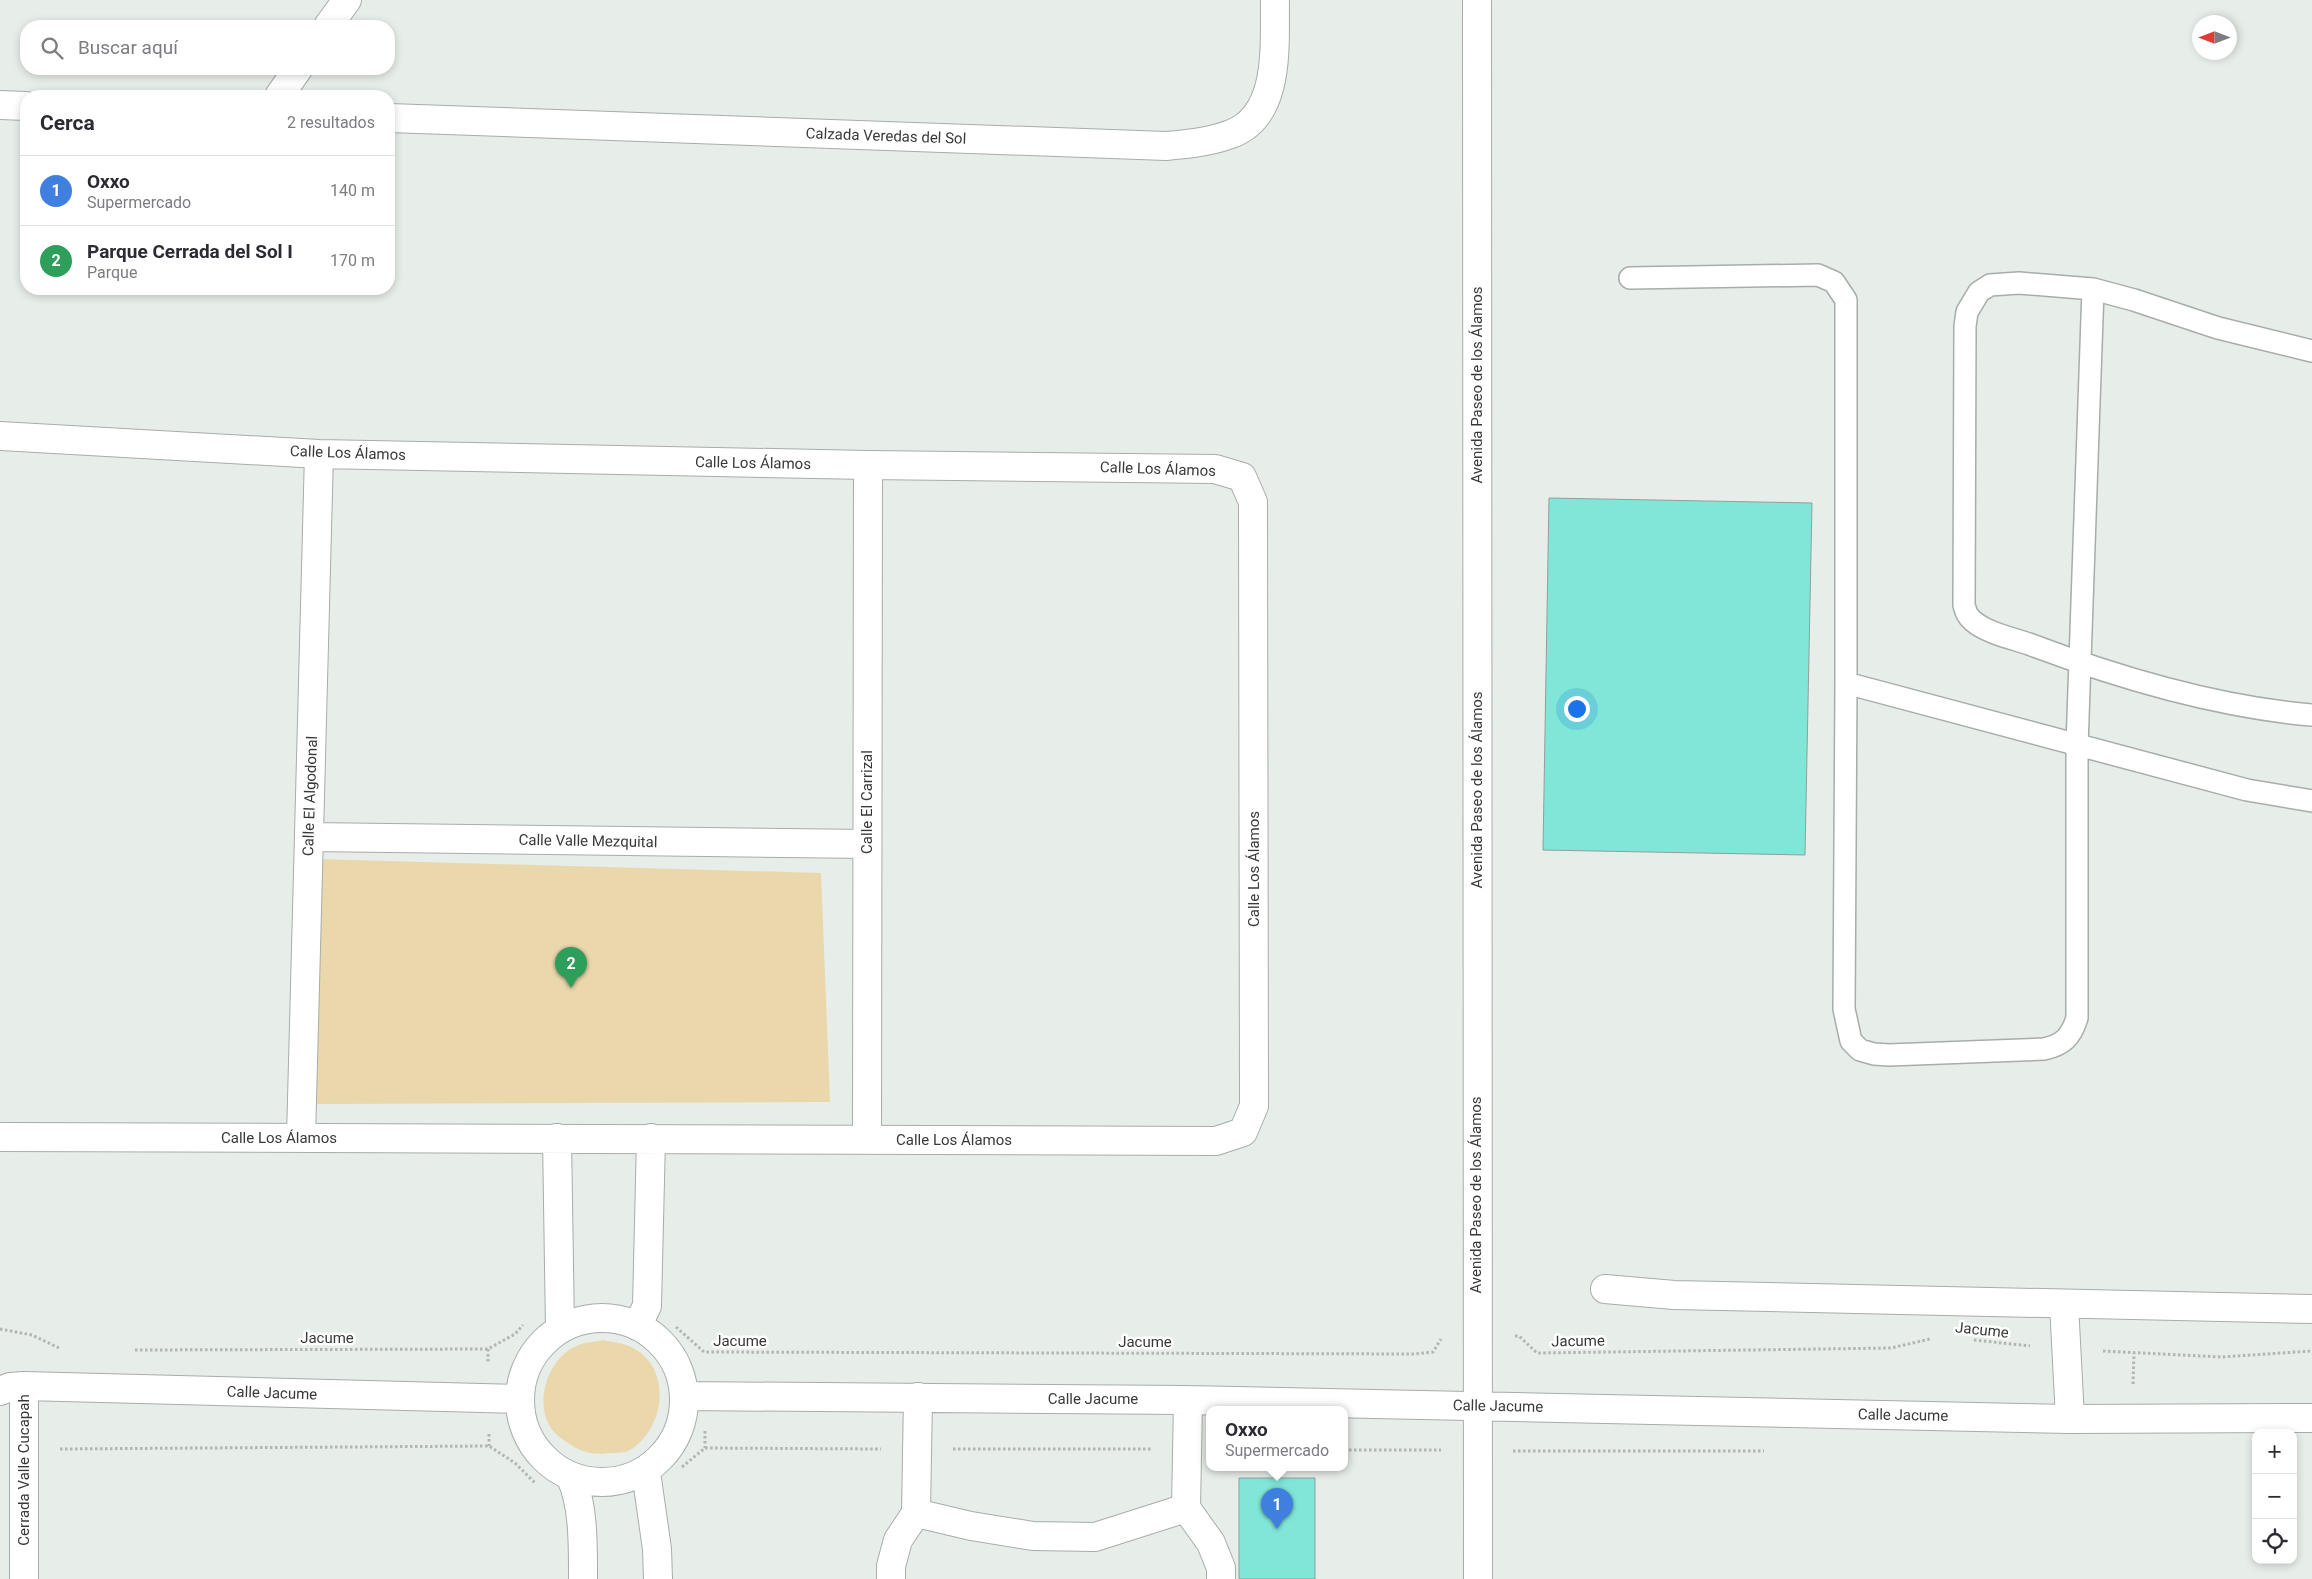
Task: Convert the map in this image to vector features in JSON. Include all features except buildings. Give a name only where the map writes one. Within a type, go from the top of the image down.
[{"type":"street","points":[[332,20],[347,0]]},
{"type":"street","name":"Calzada Veredas del Sol","points":[[395,118],[1166,146],[1199,143],[1232,134],[1250,121],[1264,102],[1271,84],[1274,67],[1275,0]]},
{"type":"street","name":"Avenida Paseo de los Álamos","points":[[1477,0],[1476,1335],[1478,1579]]},
{"type":"street","points":[[283,90],[294,75]]},
{"type":"street","points":[[0,105],[20,106]]},
{"type":"street","name":"Calle Los Álamos","points":[[0,436],[319,454],[868,465],[1215,469],[1242,476],[1253,502],[1254,1106],[1243,1132],[1216,1141],[0,1137]]},
{"type":"street","name":"Calle El Algodonal","points":[[301,1138],[319,454]]},
{"type":"street","name":"Calle El Carrizal","points":[[867,1139],[868,465]]},
{"type":"street","name":"Calle Valle Mezquital","points":[[309,838],[867,844]]},
{"type":"street","points":[[557,1138],[560,1319],[531,1359],[523,1378],[520,1399],[522,1418],[528,1436],[539,1453],[553,1466],[570,1476],[590,1482],[610,1482],[646,1472],[664,1454],[676,1436],[682,1417],[684,1396],[675,1362],[652,1335],[642,1316],[650,1138]]},
{"type":"street","points":[[1606,1289],[1674,1295],[2312,1309]]},
{"type":"street","points":[[2064,1304],[2070,1419]]},
{"type":"street","points":[[560,1319],[585,1320],[642,1316]]},
{"type":"street","name":"Calle Jacume","points":[[12,1389],[520,1399]]},
{"type":"street","name":"Cerrada Valle Cucapah","points":[[12,1389],[24,1579]]},
{"type":"street","name":"Calle Jacume","points":[[684,1396],[1188,1400],[2070,1419],[2312,1418]]},
{"type":"street","points":[[891,1579],[891,1566],[898,1540],[916,1513],[918,1397]]},
{"type":"street","points":[[1188,1400],[1186,1508],[1211,1543],[1221,1568],[1221,1579]]},
{"type":"street","points":[[646,1472],[658,1549],[658,1579]]},
{"type":"street","points":[[570,1476],[576,1488],[583,1546],[583,1579]]},
{"type":"street","points":[[916,1513],[971,1526],[1033,1536],[1095,1537],[1186,1508]]},
{"type":"lane","points":[[1630,278],[1818,275],[1834,282],[1846,300],[1844,1009],[1851,1041],[1860,1050],[1874,1054],[1890,1055],[2044,1049],[2057,1046],[2067,1040],[2077,1018],[2077,746],[2093,289]]},
{"type":"lane","points":[[2312,351],[2237,334],[2162,311],[2134,300],[2093,289],[2019,283],[1990,285],[1979,292],[1972,301],[1965,326],[1964,605],[1966,614],[1981,626],[2080,663],[2160,686],[2226,702],[2312,715]]},
{"type":"lane","points":[[1846,683],[2247,790],[2312,800]]},
{"type":"path","name":"Jacume","points":[[642,1316],[663,1305],[678,1330],[704,1352],[1414,1354],[1433,1352],[1443,1335],[1476,1335],[1519,1336],[1537,1353],[1891,1348],[1940,1337]]},
{"type":"path","name":"Jacume","points":[[132,1350],[488,1349],[515,1334],[536,1309],[560,1319]]},
{"type":"path","points":[[0,1330],[32,1335],[63,1350]]},
{"type":"path","name":"Jacume","points":[[1969,1340],[2067,1350],[2222,1357],[2312,1351]]},
{"type":"shaded area","points":[[316,859],[821,873],[830,1102],[317,1104]]},
{"type":"shaded area","points":[[603,1340],[623,1344],[641,1353],[652,1365],[658,1380],[660,1396],[657,1412],[651,1427],[641,1441],[628,1451],[596,1454],[576,1448],[553,1431],[544,1412],[543,1400],[548,1377],[561,1357],[570,1349],[581,1344]]},
{"type":"place","name":"Parque Cerrada del Sol I","points":[[571,988]]},
{"type":"place","name":"Oxxo","points":[[1277,1529]]}]
